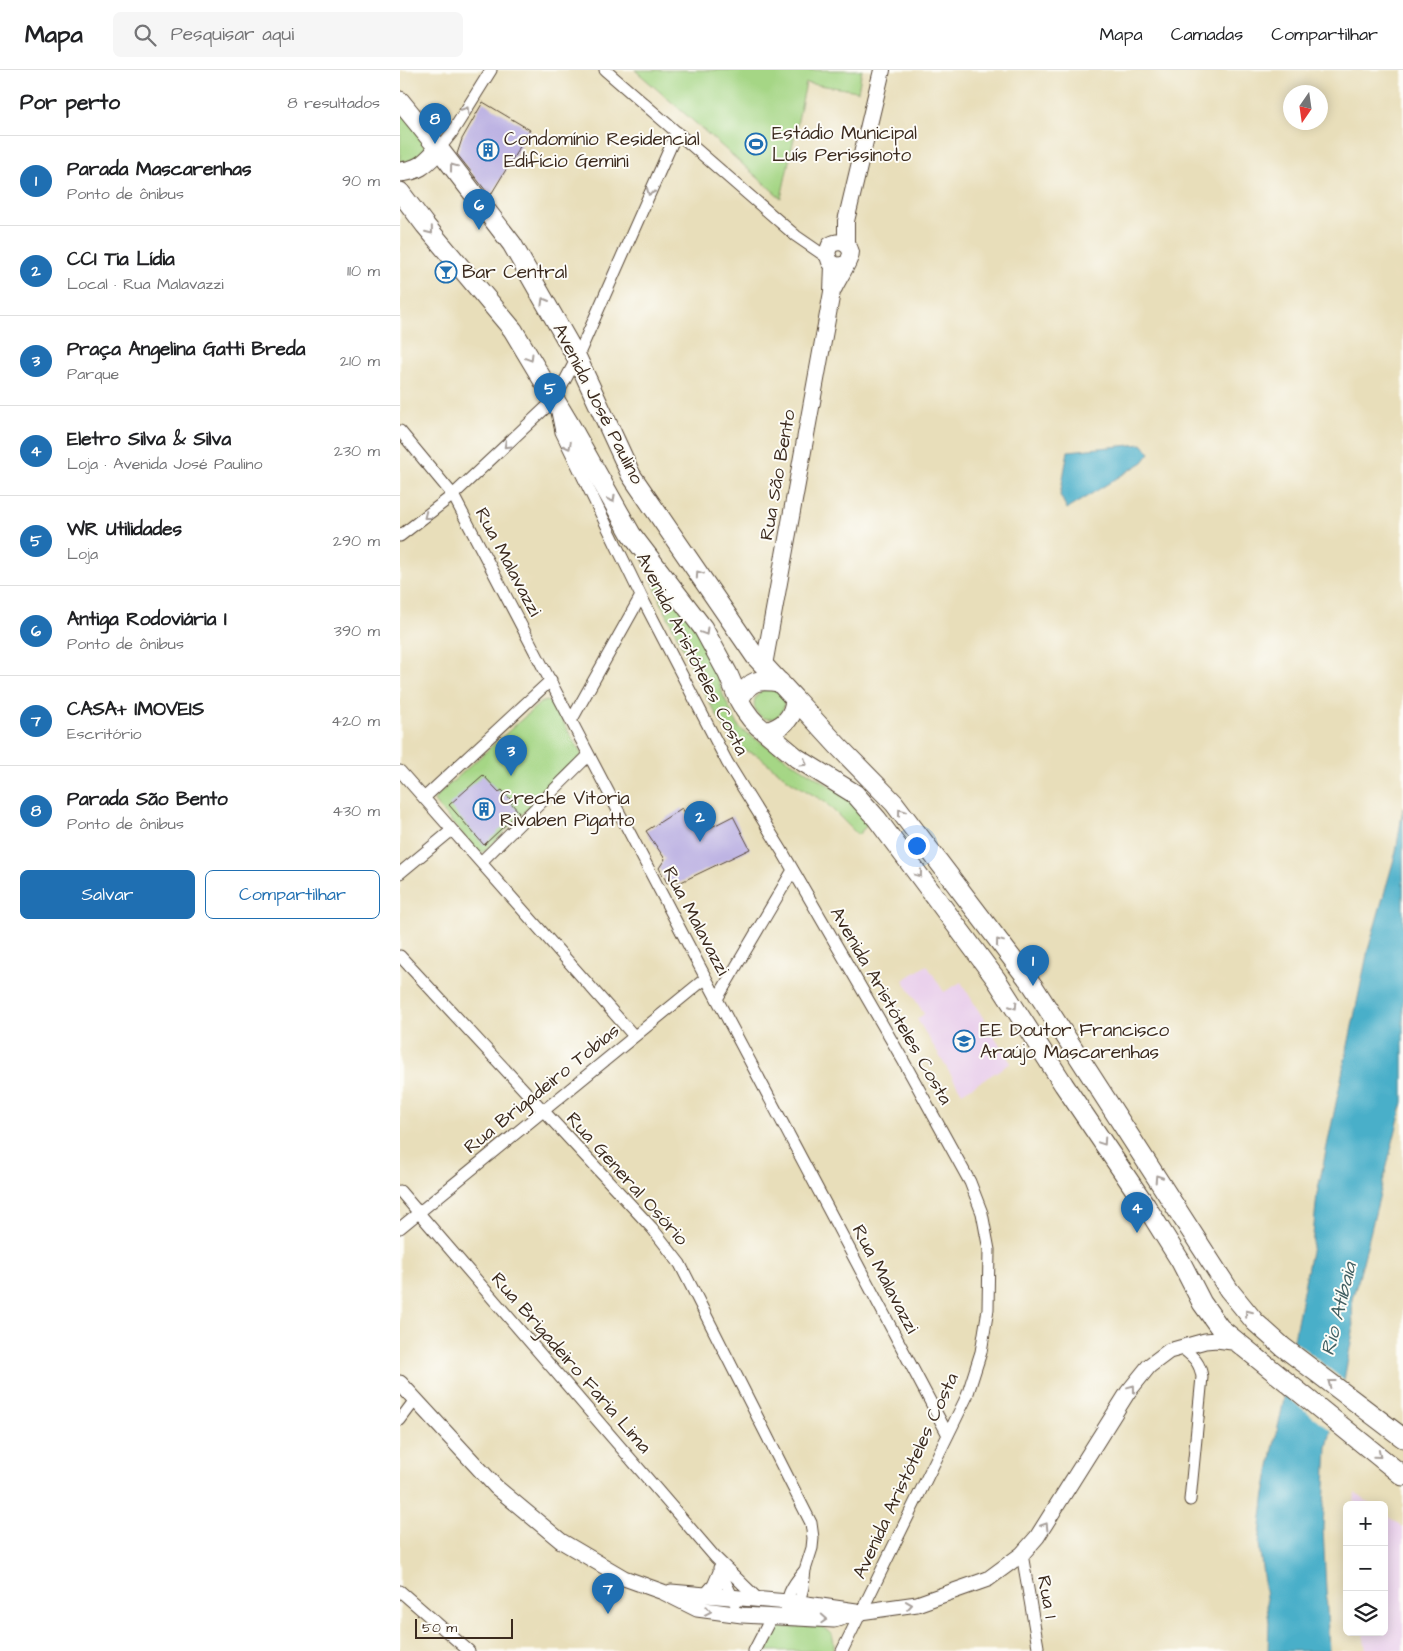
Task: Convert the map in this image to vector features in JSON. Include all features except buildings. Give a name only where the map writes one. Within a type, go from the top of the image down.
[{"type":"main road","name":"Rua São Bento","points":[[764,665],[832,292],[836,254],[846,221],[882,70]]},
{"type":"main road","name":"Avenida José Paulino","points":[[400,101],[512,244],[577,358],[631,475],[755,656],[780,682]]},
{"type":"main road","points":[[400,172],[414,170],[424,164],[439,149]]},
{"type":"main road","name":"Avenida José Paulino","points":[[400,192],[430,232],[513,330],[632,534],[703,628],[739,700]]},
{"type":"main road","points":[[764,665],[753,682],[745,689],[739,700],[744,711],[756,725],[796,758],[855,794],[878,819],[996,979],[1064,1085],[1146,1206],[1181,1262],[1202,1303],[1220,1328],[1403,1476]]},
{"type":"main road","points":[[753,682],[762,680],[780,682],[838,746],[894,803],[1033,986],[1229,1290],[1255,1322],[1283,1347],[1403,1438]]},
{"type":"main road","points":[[766,732],[778,728],[791,717],[795,708],[795,699]]},
{"type":"street","points":[[439,149],[491,70]]},
{"type":"street","points":[[605,70],[796,236],[836,254]]},
{"type":"street","points":[[400,536],[453,495],[555,400],[577,358],[677,132]]},
{"type":"street","name":"Avenida Aristóteles Costa","points":[[555,400],[561,432],[640,596],[727,762],[904,1062],[970,1182],[982,1213],[989,1250],[988,1309],[981,1352],[966,1396],[948,1435],[842,1651]]},
{"type":"street","name":"Rua Malavazzi","points":[[400,431],[453,495],[948,1435]]},
{"type":"street","points":[[571,721],[640,596]]},
{"type":"street","points":[[424,798],[551,680]]},
{"type":"street","points":[[481,862],[589,755]]},
{"type":"street","points":[[400,771],[634,1036]]},
{"type":"street","points":[[400,873],[452,830]]},
{"type":"street","points":[[717,998],[792,870]]},
{"type":"street","name":"Rua General Osório","points":[[400,956],[652,1228],[680,1264],[811,1523],[812,1548],[792,1610]]},
{"type":"street","name":"Rua Brigadeiro Tobias","points":[[400,1228],[706,978]]},
{"type":"street","name":"Rua Brigadeiro Faria Lima","points":[[400,1191],[715,1557],[759,1600]]},
{"type":"street","points":[[663,1592],[759,1600],[792,1610],[860,1612],[917,1604],[988,1579],[1022,1554],[1037,1537],[1128,1392],[1149,1366],[1169,1351],[1205,1341],[1217,1340],[1239,1343]]},
{"type":"street","points":[[1182,1348],[1201,1367],[1202,1377],[1190,1500]]},
{"type":"street","points":[[400,1383],[496,1487],[561,1541],[624,1578],[663,1592],[697,1609],[742,1616],[771,1618],[792,1610]]},
{"type":"street","points":[[400,1420],[415,1400]]},
{"type":"street","name":"Rua 1","points":[[1022,1554],[1038,1647]]},
{"type":"street","name":"Rua Brigadeiro Faria Lima","points":[[715,1557],[732,1598],[742,1616]]},
{"type":"street","points":[[707,1595],[715,1586],[721,1572]]},
{"type":"street","points":[[400,1591],[469,1651]]},
{"type":"street","points":[[754,1651],[771,1618]]},
{"type":"shaded area","name":"EE Doutor Francisco Araújo Mascarenhas","points":[[927,965],[944,992],[961,982],[1011,1063],[962,1093],[917,1019],[924,1014],[903,980]]},
{"type":"shaded area","points":[[1355,1493],[1366,1501],[1354,1501]]},
{"type":"shaded area","points":[[1388,1516],[1403,1527],[1403,1651],[1366,1651],[1364,1636],[1388,1636]]},
{"type":"green space","name":"Estádio Municipal Luís Perissinoto","points":[[635,70],[862,70],[858,91],[806,83],[781,198]]},
{"type":"green space","points":[[400,101],[439,149],[400,167]]},
{"type":"green space","points":[[622,508],[709,650],[723,695],[740,729],[852,800],[870,822],[858,835],[825,802],[790,781],[757,755],[735,746],[708,700],[687,657],[662,604]]},
{"type":"green space","points":[[769,689],[780,693],[784,704],[780,715],[769,719],[758,715],[754,704],[758,693]]},
{"type":"green space","points":[[547,701],[555,708],[582,755],[485,851],[479,853],[434,800],[540,703]]},
{"type":"green space","points":[[804,1626],[827,1630],[833,1637],[834,1651],[767,1651],[781,1628]]},
{"type":"water","points":[[1142,444],[1150,453],[1143,462],[1067,509],[1060,495],[1068,451]]},
{"type":"water","name":"Rio Atibaia","points":[[1403,808],[1403,1102],[1359,1278],[1352,1298],[1353,1332],[1344,1380],[1327,1447],[1323,1528],[1329,1651],[1268,1651],[1269,1622],[1259,1544],[1264,1500],[1312,1246],[1317,1194],[1368,950],[1396,852]]},
{"type":"pier","points":[[1291,1338],[1346,1382],[1334,1433],[1282,1393]]},
{"type":"place","name":"Parada São Bento","points":[[435,144]]},
{"type":"place","name":"Estádio Municipal Luís Perissinoto","points":[[756,144]]},
{"type":"place","name":"Condomínio Residencial Edifício Gemini","points":[[488,150]]},
{"type":"place","name":"Antiga Rodoviária I","points":[[479,230]]},
{"type":"place","name":"Bar Central","points":[[446,272]]},
{"type":"place","name":"WR Utilidades","points":[[550,414]]},
{"type":"place","name":"Praça Angelina Gatti Breda","points":[[511,776]]},
{"type":"place","name":"Creche Vitoria Rivaben Pigatto","points":[[484,809]]},
{"type":"place","name":"CCI Tia Lídia","points":[[700,842]]},
{"type":"place","name":"Parada Mascarenhas","points":[[1033,986]]},
{"type":"place","name":"EE Doutor Francisco Araújo Mascarenhas","points":[[964,1041]]},
{"type":"place","name":"Eletro Silva & Silva","points":[[1137,1233]]},
{"type":"place","name":"CASA+ IMOVEIS","points":[[608,1614]]}]
